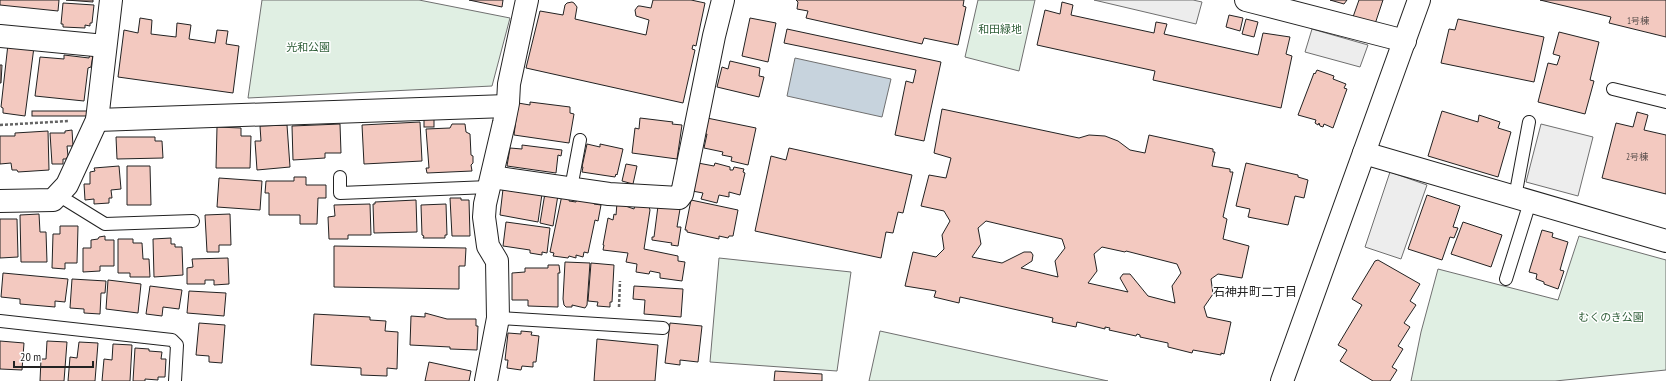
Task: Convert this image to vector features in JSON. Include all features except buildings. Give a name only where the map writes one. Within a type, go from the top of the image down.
[{"type":"street","points":[[0,201],[52,200],[67,185],[97,120],[111,0]]},
{"type":"street","points":[[486,381],[498,318],[497,261],[488,246],[484,217],[490,182],[507,106],[509,84],[527,0]]},
{"type":"street","points":[[490,182],[571,188],[609,194],[679,198],[682,194],[712,43],[723,0]]},
{"type":"street","points":[[1246,0],[1405,41]]},
{"type":"street","points":[[1282,381],[1419,0]]},
{"type":"street","points":[[0,36],[105,46]]},
{"type":"street","points":[[97,120],[507,106]]},
{"type":"street","points":[[1364,153],[1666,241]]},
{"type":"lane","points":[[1613,89],[1666,102]]},
{"type":"lane","points":[[1506,279],[1522,200],[1528,122]]},
{"type":"lane","points":[[571,188],[580,140]]},
{"type":"lane","points":[[340,177],[340,193],[490,182]]},
{"type":"lane","points":[[58,195],[104,224],[193,220]]},
{"type":"lane","points":[[498,318],[663,328]]},
{"type":"lane","points":[[0,321],[172,340],[177,345],[176,381]]},
{"type":"path","points":[[0,125],[97,120]]},
{"type":"path","points":[[617,325],[620,281]]},
{"type":"green space","name":"光和公園","points":[[262,0],[419,0],[510,18],[492,86],[248,98]]},
{"type":"green space","name":"和田緑地","points":[[978,0],[1035,0],[1019,71],[965,57]]},
{"type":"green space","name":"むくのき公園","points":[[1579,236],[1666,260],[1666,370],[1555,381],[1411,381],[1421,332],[1438,269],[1558,300]]},
{"type":"green space","points":[[719,258],[851,272],[837,371],[710,362]]},
{"type":"green space","points":[[880,331],[1108,381],[869,381]]},
{"type":"shaded area","points":[[1094,0],[1193,0],[1202,2],[1196,24]]},
{"type":"shaded area","points":[[1312,29],[1368,45],[1360,67],[1305,52]]},
{"type":"shaded area","points":[[795,58],[891,79],[882,117],[787,96]]},
{"type":"shaded area","points":[[1541,124],[1593,137],[1578,196],[1526,182]]},
{"type":"shaded area","points":[[1390,172],[1427,185],[1401,259],[1365,247]]},
{"type":"district","name":"石神井町二丁目","points":[[1255,291]]}]
